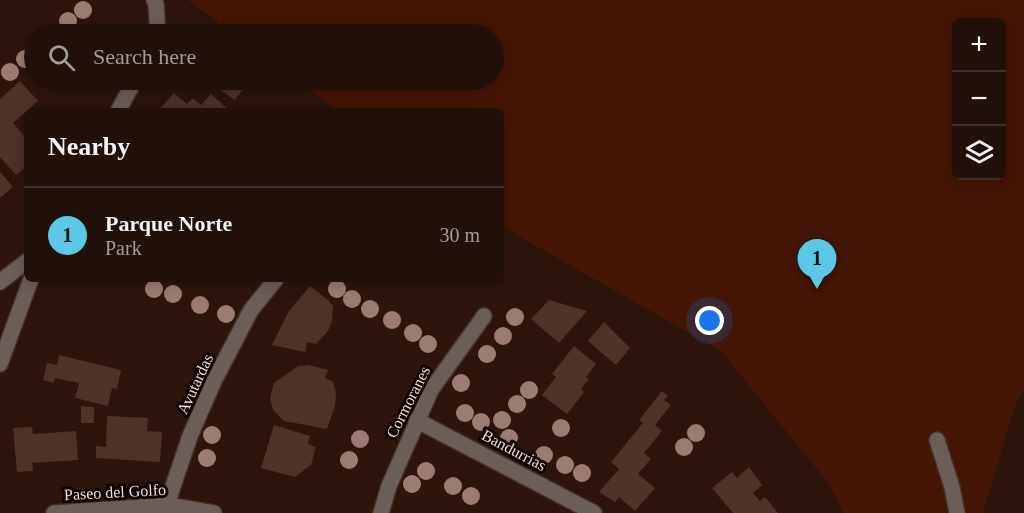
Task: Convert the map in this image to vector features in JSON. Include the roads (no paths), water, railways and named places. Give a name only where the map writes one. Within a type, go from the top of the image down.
[{"type":"street","points":[[154,0],[157,24]]},
{"type":"street","points":[[120,108],[130,90]]},
{"type":"street","points":[[0,282],[24,263]]},
{"type":"street","points":[[0,364],[30,282]]},
{"type":"street","name":"Avutardas","points":[[166,509],[190,436],[214,381],[251,310],[274,282]]},
{"type":"street","name":"Cormoranes","points":[[381,513],[389,486],[431,390],[484,316]]},
{"type":"street","name":"Bandurrias","points":[[416,420],[594,513]]},
{"type":"street","points":[[937,440],[952,487],[957,513]]},
{"type":"street","name":"Paseo del Golfo","points":[[54,513],[166,509],[213,513]]},
{"type":"place","name":"Parque Norte","points":[[817,289]]}]
